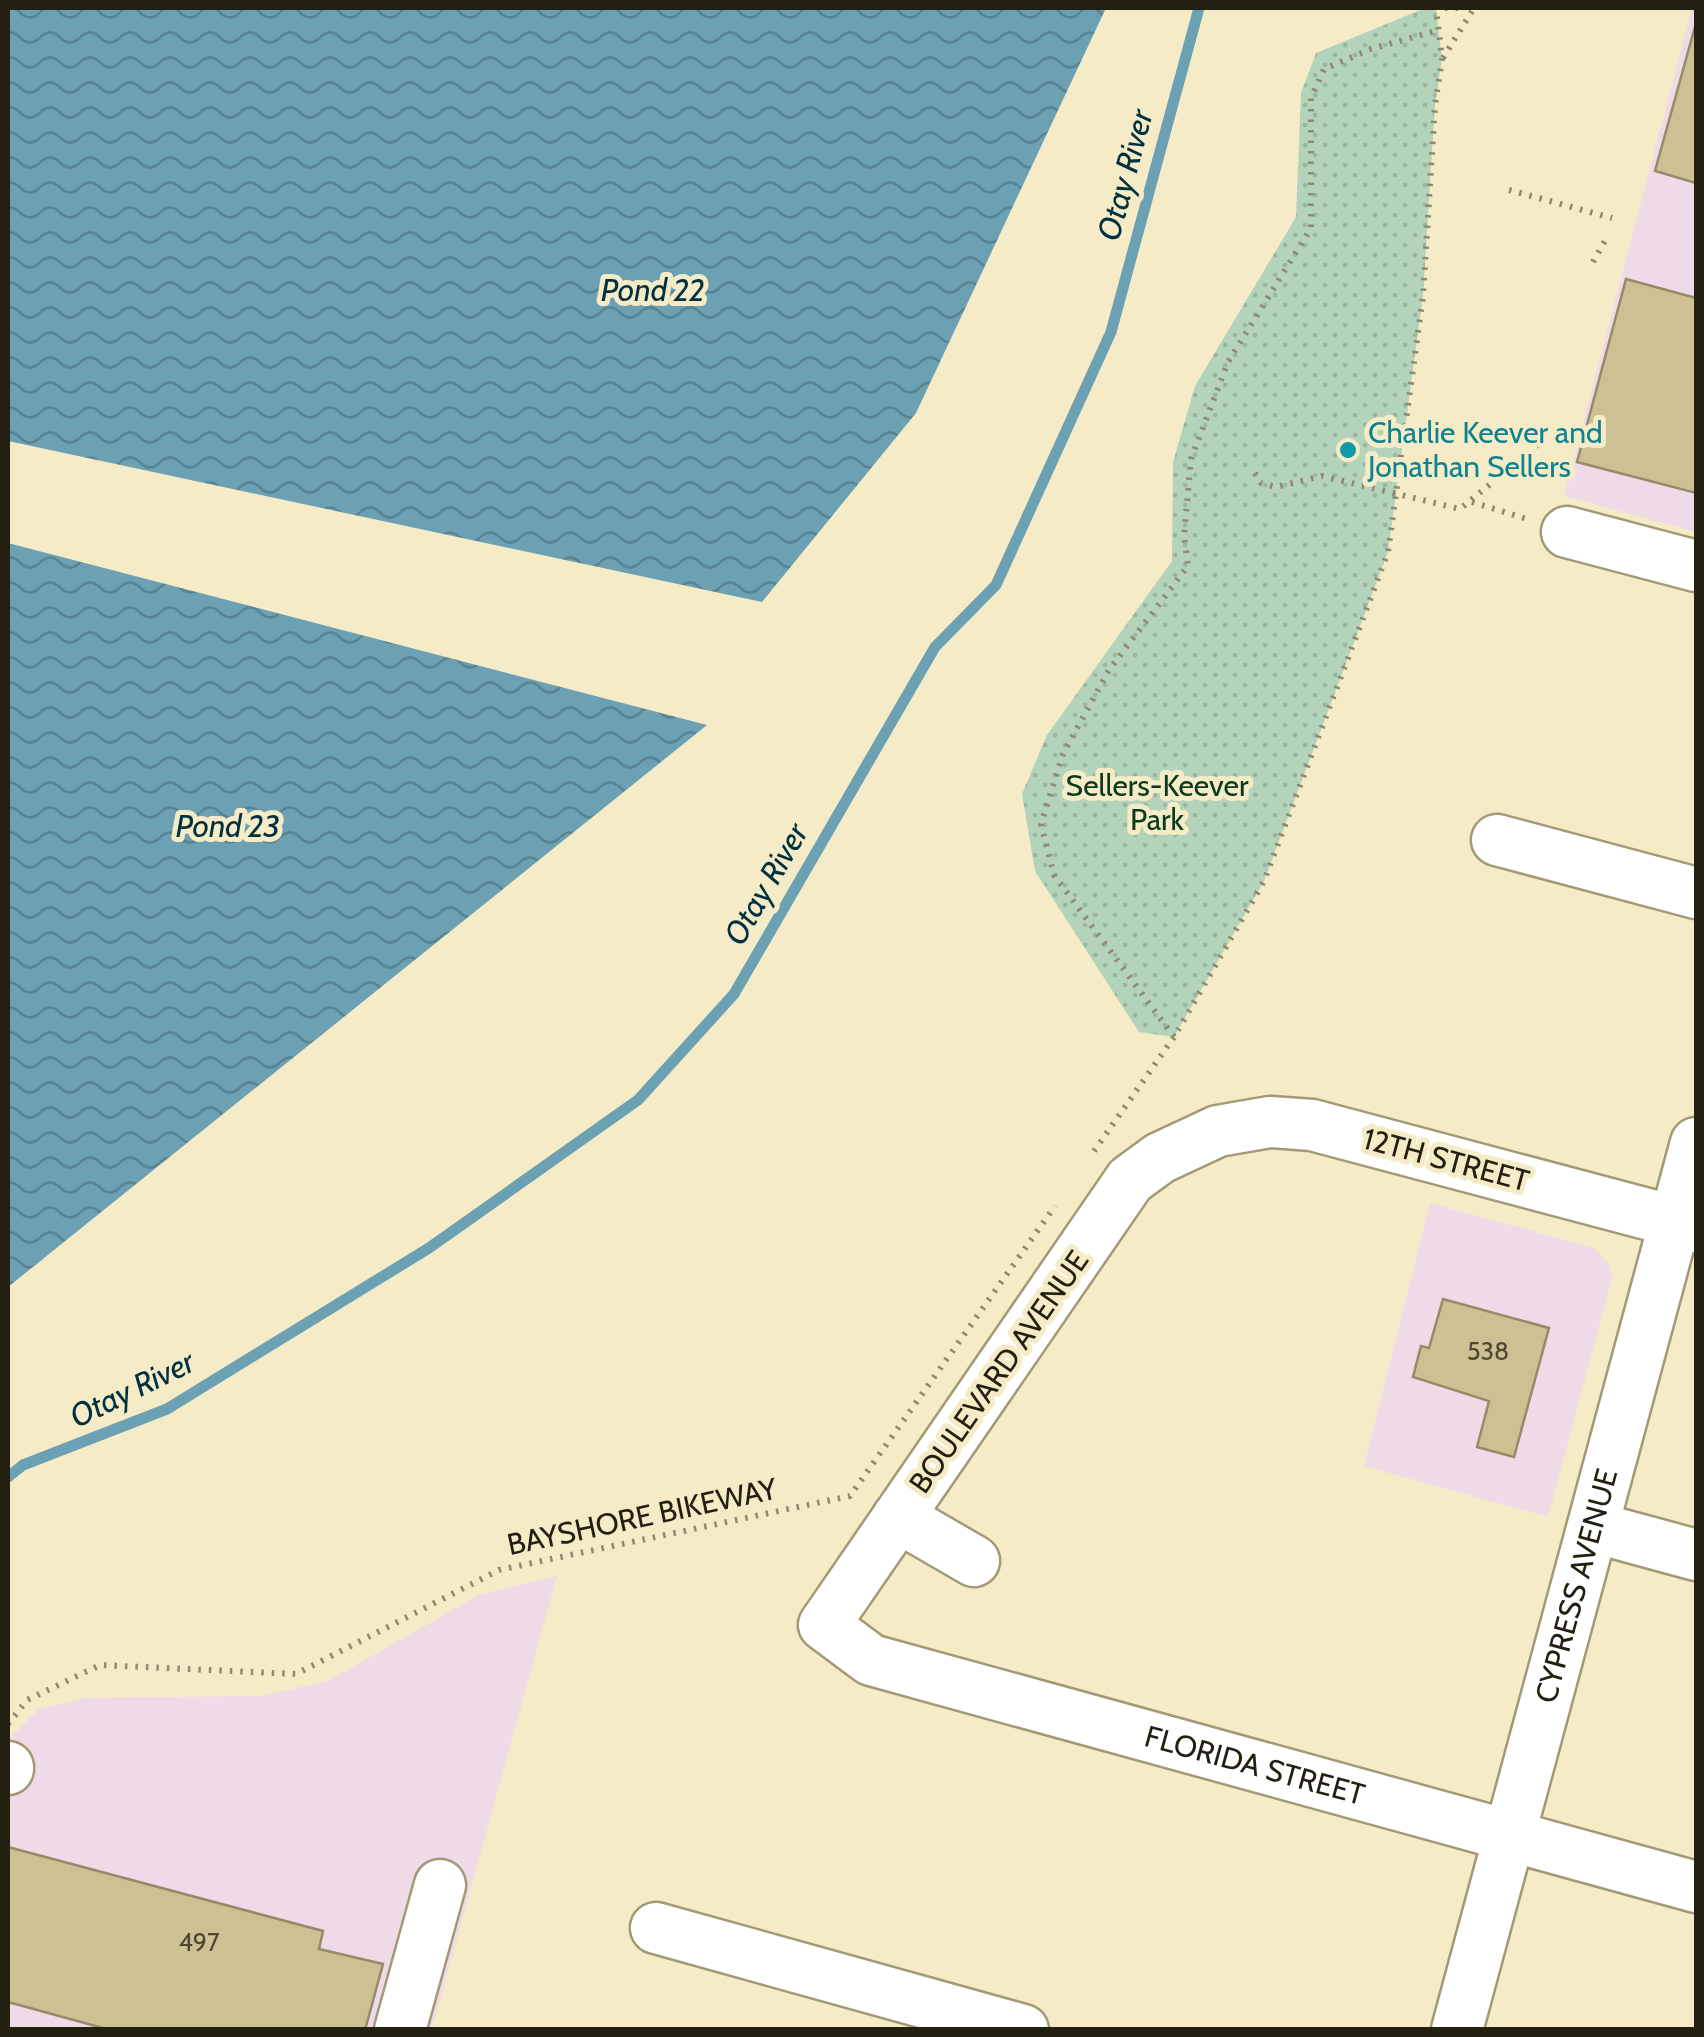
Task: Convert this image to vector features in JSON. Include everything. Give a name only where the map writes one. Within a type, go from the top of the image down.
[{"type":"street","points":[[1551,527],[1696,566]]},
{"type":"street","points":[[1497,840],[1696,893]]},
{"type":"street","name":"12TH STREET","points":[[1193,1141],[1244,1126],[1312,1124],[1686,1224]]},
{"type":"street","name":"BOULEVARD AVENUE","points":[[824,1625],[1130,1180],[1193,1141]]},
{"type":"street","name":"CYPRESS AVENUE","points":[[1457,2030],[1593,1527],[1686,1224],[1696,1143]]},
{"type":"street","points":[[898,1516],[974,1561]]},
{"type":"street","points":[[1593,1527],[1696,1556]]},
{"type":"street","name":"FLORIDA STREET","points":[[824,1625],[870,1660],[1696,1887]]},
{"type":"street","points":[[400,2030],[440,1885]]},
{"type":"street","points":[[656,1928],[1023,2030]]},
{"type":"path","points":[[1090,1156],[1174,1038],[1264,881],[1388,552],[1423,296],[1435,105],[1442,59],[1436,8]]},
{"type":"path","points":[[1445,8],[1460,8]]},
{"type":"path","points":[[1442,59],[1474,8]]},
{"type":"path","points":[[1174,1038],[1054,876],[1042,824],[1063,754],[1108,670],[1188,566],[1184,536],[1191,459],[1228,362],[1311,228],[1311,98],[1324,68],[1370,48],[1439,30]]},
{"type":"path","points":[[1509,190],[1612,218]]},
{"type":"path","points":[[1593,262],[1605,241]]},
{"type":"path","points":[[1255,473],[1261,483],[1276,486],[1322,476],[1460,508],[1539,444]]},
{"type":"path","points":[[1472,502],[1551,527]]},
{"type":"path","name":"BAYSHORE BIKEWAY","points":[[8,1724],[27,1700],[100,1665],[296,1674],[500,1570],[850,1496],[1056,1205]]},
{"type":"shaded area","points":[[1692,8],[1696,8],[1696,532],[1564,496]]},
{"type":"shaded area","points":[[1430,1203],[1594,1248],[1609,1264],[1612,1278],[1548,1517],[1364,1466]]},
{"type":"shaded area","points":[[557,1576],[432,2029],[8,2030],[8,1740],[39,1709],[85,1698],[261,1696],[328,1681],[481,1594]]},
{"type":"green space","name":"Sellers-Keever Park","points":[[1425,8],[1436,8],[1442,59],[1435,105],[1423,296],[1388,552],[1264,881],[1174,1037],[1139,1032],[1035,871],[1022,794],[1047,735],[1172,561],[1173,462],[1195,386],[1296,217],[1301,93],[1316,53]]},
{"type":"water","name":"Pond 22","points":[[8,8],[1106,8],[916,413],[762,602],[8,441]]},
{"type":"water","name":"Pond 23","points":[[8,543],[707,725],[8,1287]]},
{"type":"building","points":[[1696,23],[1696,183],[1655,171]]},
{"type":"building","points":[[1626,279],[1696,298],[1696,493],[1577,462]]},
{"type":"building","points":[[1443,1299],[1549,1328],[1514,1457],[1477,1447],[1489,1401],[1413,1377],[1421,1346],[1429,1348]]},
{"type":"building","points":[[8,1847],[323,1931],[319,1949],[383,1964],[365,2030],[110,2030],[8,2002]]},
{"type":"waterway","name":"Otay River","points":[[8,1477],[23,1465],[167,1409],[429,1248],[638,1100],[734,994],[935,647],[996,585],[1111,332],[1199,8]]},
{"type":"place","name":"Charlie Keever and Jonathan Sellers","points":[[1348,450]]}]
